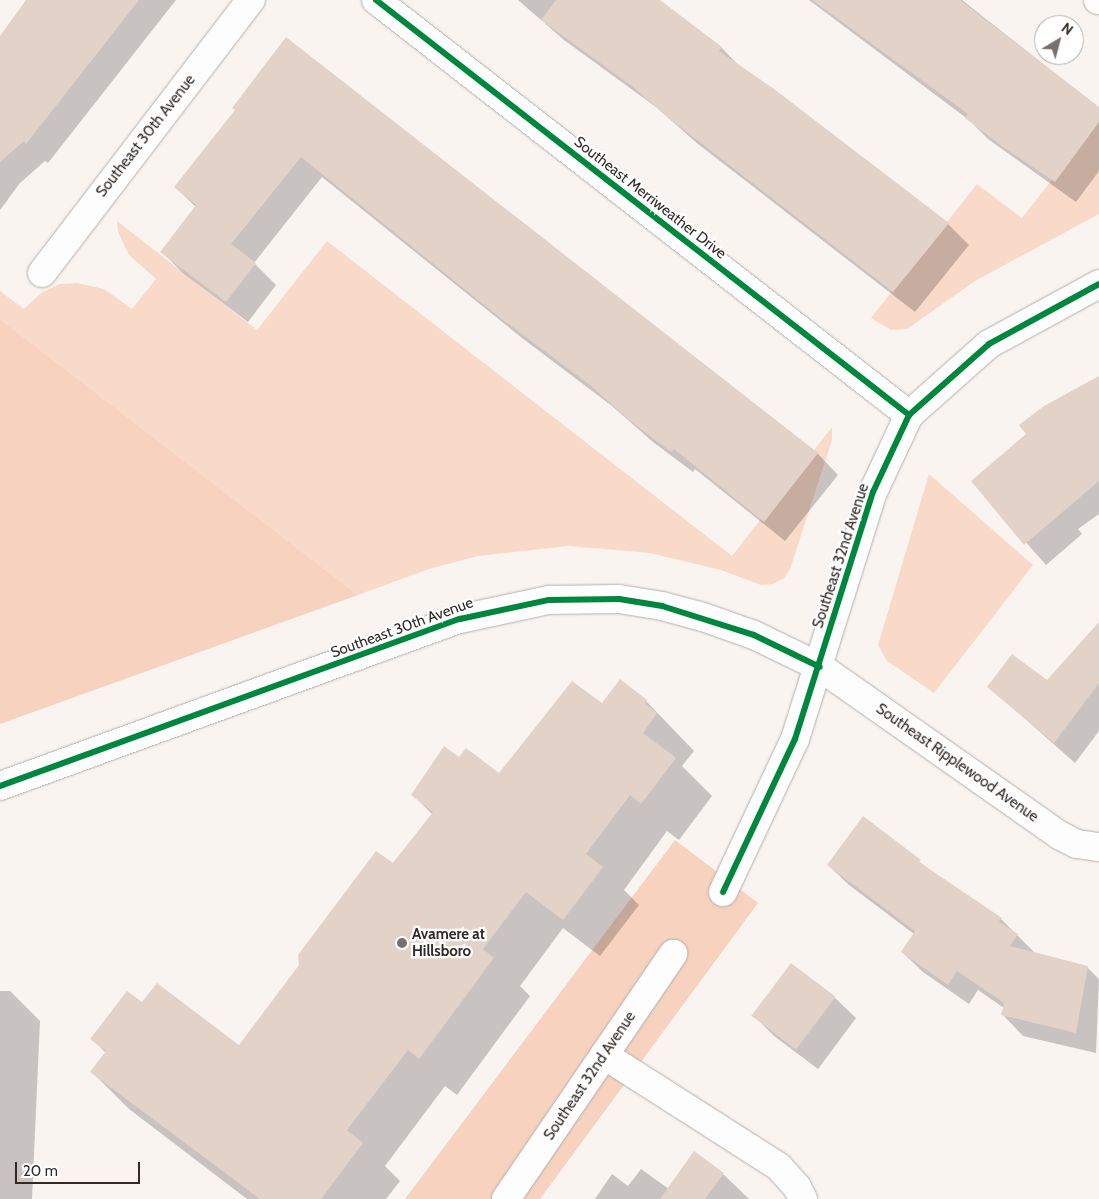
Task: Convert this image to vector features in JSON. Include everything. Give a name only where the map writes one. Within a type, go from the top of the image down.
[{"type":"street","name":"Southeast 30th Avenue","points":[[42,273],[251,0]]},
{"type":"street","name":"Southeast Merriweather Drive","points":[[376,0],[909,415]]},
{"type":"street","name":"Southeast 32nd Avenue","points":[[723,892],[795,739],[820,667],[832,617],[873,492],[909,415],[989,344],[1099,284]]},
{"type":"street","name":"Southeast 30th Avenue","points":[[0,786],[460,619],[549,600],[618,600],[662,606],[754,635],[820,667]]},
{"type":"street","name":"Southeast Ripplewood Avenue","points":[[820,667],[1059,835],[1077,844],[1099,847]]},
{"type":"street","name":"Southeast 32nd Avenue","points":[[506,1199],[673,954]]},
{"type":"street","points":[[604,1055],[779,1167],[797,1187],[803,1199]]},
{"type":"shaded area","points":[[1099,120],[1099,214],[975,281],[907,329],[891,330],[871,318],[977,184],[1022,218]]},
{"type":"shaded area","points":[[117,221],[257,330],[327,241],[732,556],[832,427],[832,440],[790,569],[784,578],[773,584],[761,585],[721,570],[650,553],[568,546],[478,556],[429,569],[358,595],[0,319],[0,291],[24,309],[41,293],[60,284],[77,283],[104,289],[132,309],[156,279],[129,255],[118,232]]},
{"type":"shaded area","points":[[0,319],[358,595],[0,724]]},
{"type":"shaded area","points":[[929,474],[1033,565],[934,693],[887,661],[878,645]]},
{"type":"shaded area","points":[[675,840],[758,903],[540,1199],[405,1199]]},
{"type":"building","points":[[26,0],[139,0],[26,144],[24,141],[0,162],[0,36]]},
{"type":"building","points":[[556,0],[660,0],[722,47],[719,51],[774,89],[949,223],[893,292],[675,123],[633,87],[541,20]]},
{"type":"building","points":[[812,0],[960,0],[1034,57],[1034,65],[1044,65],[1099,107],[1099,122],[1055,182],[1003,147],[965,118],[968,114]]},
{"type":"building","points":[[286,37],[818,453],[764,522],[674,449],[671,452],[630,421],[590,385],[499,317],[301,157],[231,244],[256,263],[226,302],[160,252],[196,205],[174,187],[235,110],[232,108]]},
{"type":"building","points":[[1099,376],[1099,481],[1024,545],[971,481],[1026,434],[1019,425],[1044,406]]},
{"type":"building","points":[[1099,622],[1099,683],[1054,743],[987,687],[1012,654],[1047,680]]},
{"type":"building","name":"Avamere at Hillsboro","points":[[620,679],[647,700],[645,703],[657,713],[643,733],[676,758],[641,804],[630,795],[586,854],[603,867],[563,920],[526,892],[483,949],[494,958],[419,1059],[408,1050],[347,1130],[363,1143],[321,1199],[260,1199],[90,1072],[106,1051],[90,1039],[127,991],[142,1002],[157,983],[239,1045],[299,965],[298,955],[376,851],[393,863],[433,812],[411,795],[444,746],[459,757],[466,748],[499,773],[572,681],[602,703]]},
{"type":"building","points":[[863,816],[921,860],[919,862],[1002,918],[999,922],[1018,934],[1010,946],[1088,966],[1076,1033],[1001,1015],[1004,1003],[957,971],[948,985],[901,952],[915,931],[827,865]]},
{"type":"building","points":[[791,963],[836,997],[796,1049],[751,1016]]},
{"type":"building","points":[[694,1151],[724,1173],[705,1199],[660,1199]]},
{"type":"cycle path","points":[[376,0],[909,415]]},
{"type":"cycle path","points":[[723,892],[795,739],[873,492],[909,415],[989,344],[1099,284]]},
{"type":"cycle path","points":[[0,786],[460,619],[549,600],[619,599],[662,606],[754,635],[820,667]]},
{"type":"place","name":"Avamere at Hillsboro","points":[[402,943]]}]
